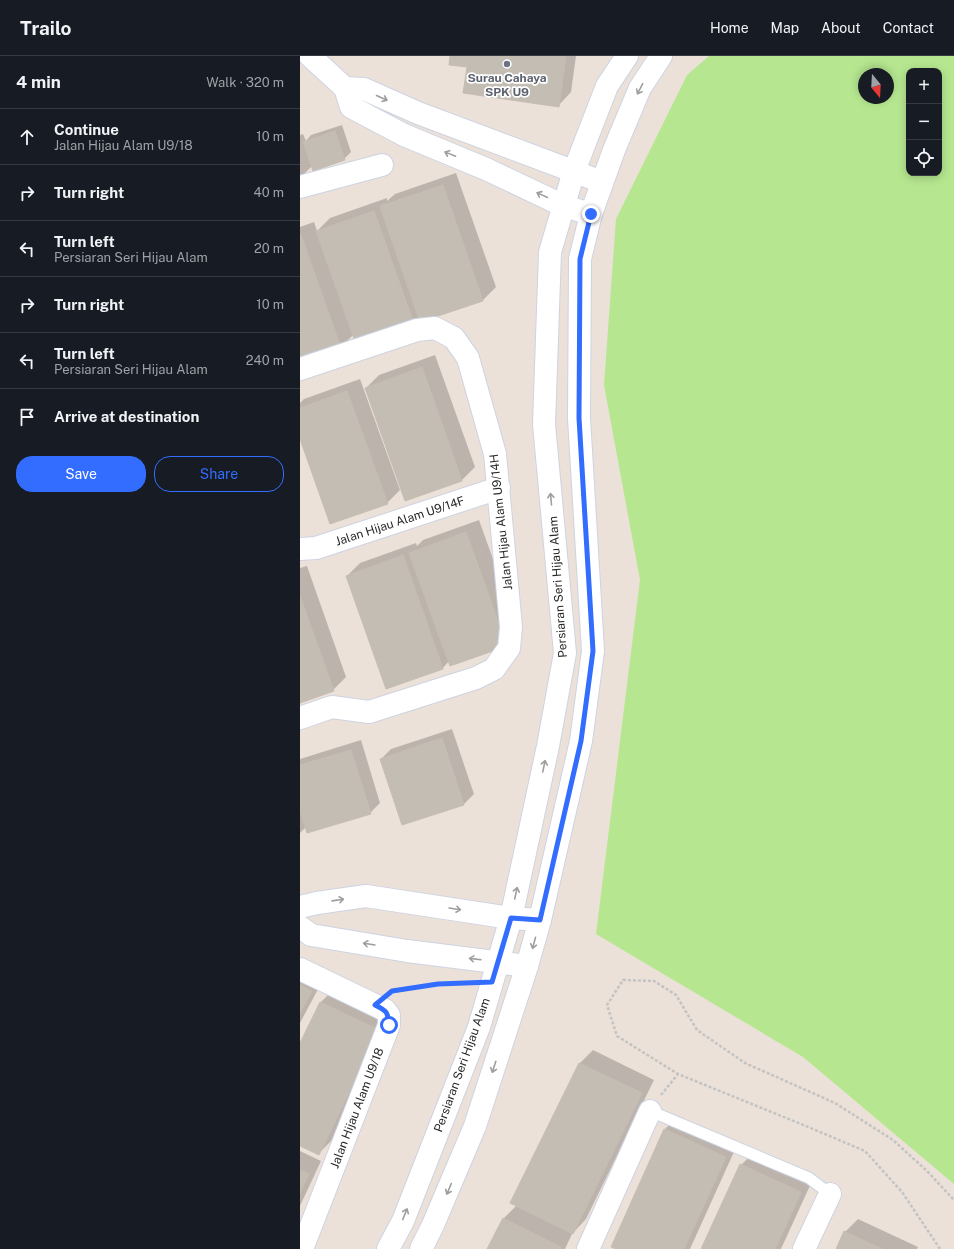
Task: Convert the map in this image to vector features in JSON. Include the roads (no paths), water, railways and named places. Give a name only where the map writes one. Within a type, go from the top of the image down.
[{"type":"street","points":[[310,56],[345,88],[351,107],[404,135],[486,169],[564,206],[591,214]]},
{"type":"street","name":"Persiaran Seri Hijau Alam","points":[[388,1249],[403,1221],[479,1027],[511,918],[548,746],[565,653],[544,424],[550,252],[574,171],[607,86],[627,56]]},
{"type":"street","points":[[421,1249],[433,1225],[475,1126],[527,966],[540,920],[581,741],[593,651],[579,418],[580,259],[591,214],[614,150],[640,88],[661,56]]},
{"type":"street","points":[[345,88],[364,89],[418,113],[602,182]]},
{"type":"street","points":[[300,187],[382,165]]},
{"type":"street","name":"Jalan Hijau Alam U9/14H","points":[[300,369],[417,330],[435,328],[454,338],[468,358],[495,454],[511,627],[509,648],[494,669],[476,678],[369,712],[332,707],[300,718]]},
{"type":"street","name":"Jalan Hijau Alam U9/14F","points":[[300,549],[316,548],[499,488]]},
{"type":"street","points":[[300,908],[317,903],[366,896],[511,918],[540,920]]},
{"type":"street","points":[[300,927],[311,935],[407,951],[495,972],[527,966]]},
{"type":"street","name":"Jalan Hijau Alam U9/18","points":[[300,968],[385,1010],[388,1015],[389,1025],[302,1249]]},
{"type":"street","points":[[588,1249],[650,1111]]},
{"type":"street","points":[[804,1249],[830,1194]]},
{"type":"lane","points":[[650,1111],[809,1178],[830,1194]]},
{"type":"place","name":"Surau Cahaya SPK U9","points":[[507,64]]}]
